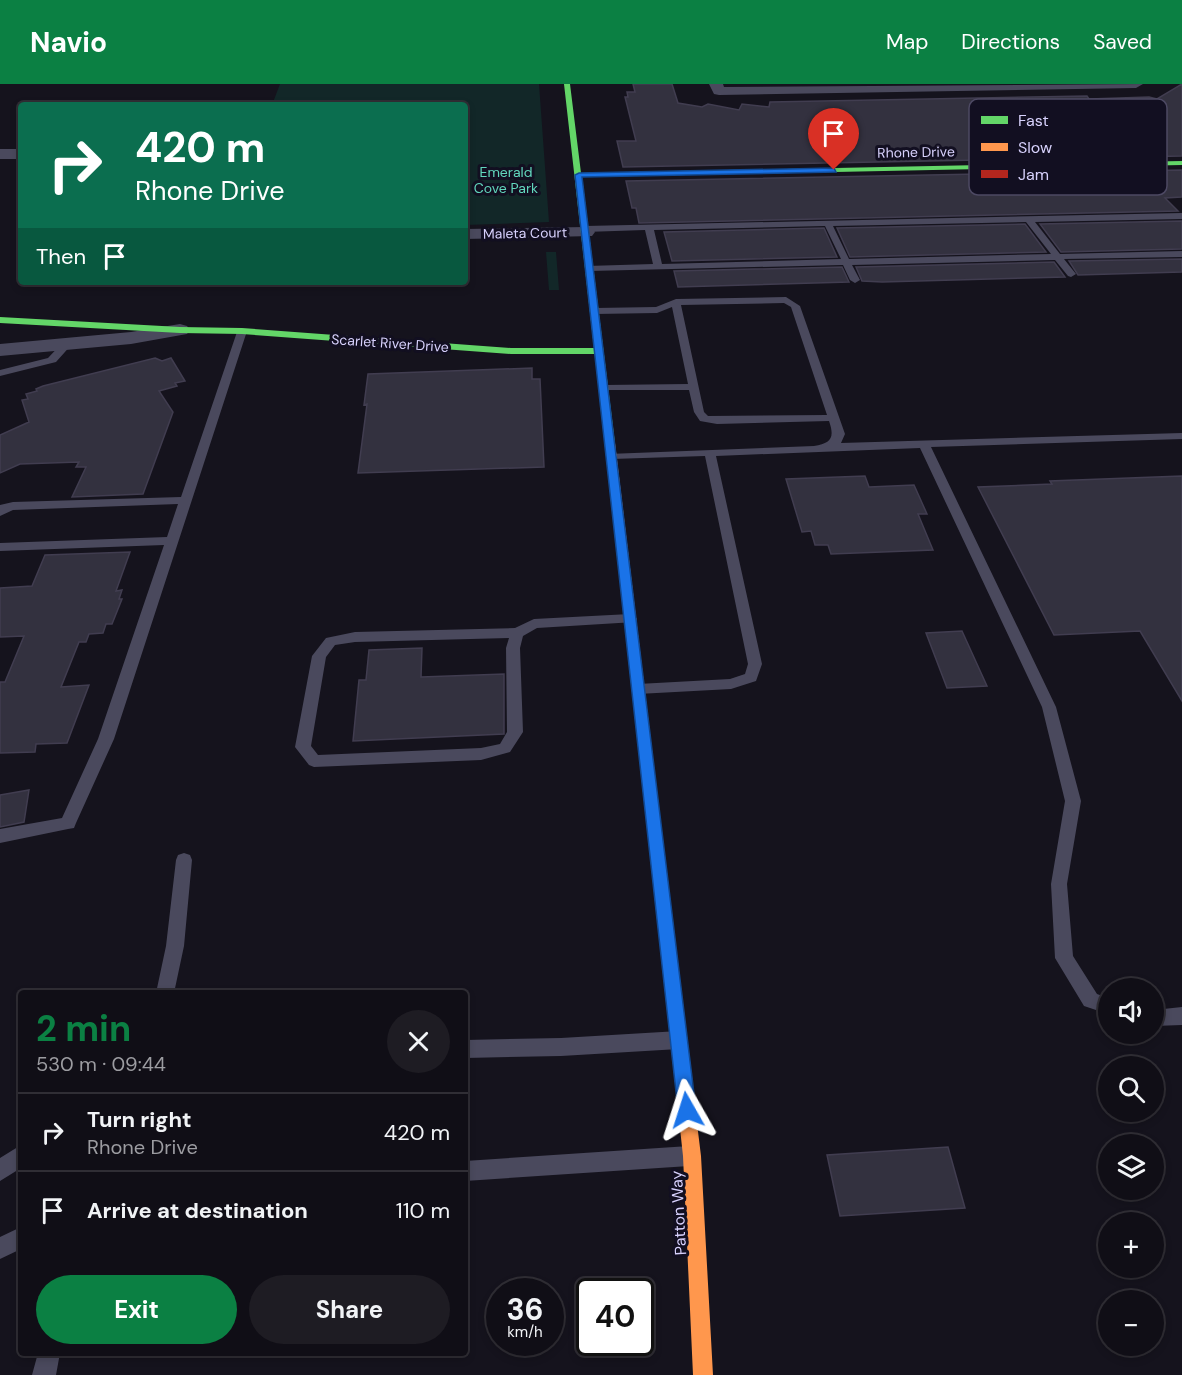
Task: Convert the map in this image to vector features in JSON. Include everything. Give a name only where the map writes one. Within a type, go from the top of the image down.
[{"type":"street","name":"Patton Way","points":[[567,84],[600,351],[692,1156],[703,1375]]},
{"type":"street","points":[[718,87],[1136,84]]},
{"type":"street","points":[[0,154],[18,154]]},
{"type":"street","name":"Rhone Drive","points":[[1167,164],[1182,164]]},
{"type":"street","name":"Rhone Drive","points":[[579,175],[969,168]]},
{"type":"street","name":"Maleta Court","points":[[468,234],[585,231]]},
{"type":"street","name":"Scarlet River Drive","points":[[0,320],[180,330],[242,331],[511,351],[600,351]]},
{"type":"street","name":"Scarlet River Drive","points":[[0,350],[131,338],[180,330]]},
{"type":"lane","points":[[585,231],[1182,216]]},
{"type":"lane","points":[[1028,219],[1071,274]]},
{"type":"lane","points":[[828,224],[855,280]]},
{"type":"lane","points":[[649,228],[658,266]]},
{"type":"lane","points":[[590,268],[1182,254]]},
{"type":"lane","points":[[595,311],[657,310],[676,302],[786,300],[795,306],[839,434],[837,441],[829,447]]},
{"type":"lane","points":[[676,302],[699,412],[704,419],[717,421],[834,418]]},
{"type":"lane","points":[[0,836],[69,823],[106,738],[242,331]]},
{"type":"lane","points":[[0,373],[52,360],[68,343]]},
{"type":"lane","points":[[604,388],[694,387]]},
{"type":"lane","points":[[612,456],[1182,436]]},
{"type":"lane","points":[[924,444],[1049,707],[1073,801],[1059,884],[1064,958],[1091,1000],[1098,1002]]},
{"type":"lane","points":[[638,689],[731,684],[751,677],[755,664],[710,453]]},
{"type":"lane","points":[[0,512],[2,508],[13,506],[186,500]]},
{"type":"lane","points":[[0,546],[172,541]]},
{"type":"lane","points":[[517,633],[513,648],[514,732],[506,748],[481,754],[314,761],[303,747],[319,656],[331,641],[355,637],[401,635],[517,633],[534,624],[630,620]]},
{"type":"lane","points":[[166,990],[175,946],[184,860]]},
{"type":"lane","points":[[1164,1017],[1182,1016]]},
{"type":"lane","points":[[468,1049],[561,1047],[679,1040]]},
{"type":"lane","points":[[468,1171],[692,1156]]},
{"type":"lane","points":[[0,1171],[18,1157]]},
{"type":"lane","points":[[0,1248],[18,1239]]},
{"type":"lane","points":[[44,1375],[48,1356]]},
{"type":"green space","name":"Emerald Cove Park","points":[[280,84],[539,84],[549,222],[468,225],[468,102],[273,102]]},
{"type":"green space","points":[[546,252],[556,252],[559,290],[549,290]]},
{"type":"building","points":[[633,84],[672,84],[678,103],[702,107],[708,104],[739,110],[742,104],[769,107],[770,102],[1087,96],[1089,99],[969,99],[969,160],[623,167],[617,141],[636,141],[625,97],[628,97],[627,92],[635,92]]},
{"type":"building","points":[[1182,84],[1182,156],[1167,156],[1167,99],[1157,99]]},
{"type":"building","points":[[1149,97],[1157,99],[1089,99]]},
{"type":"building","points":[[1167,170],[1182,170],[1182,197],[1165,198],[1178,211],[639,223],[636,208],[632,208],[626,181],[969,174],[969,195],[1167,195]]},
{"type":"building","points":[[1182,221],[1182,249],[1061,252],[1040,224]]},
{"type":"building","points":[[1025,224],[1046,252],[850,257],[837,228]]},
{"type":"building","points":[[824,228],[837,257],[672,261],[664,232]]},
{"type":"building","points":[[1182,259],[1182,272],[1078,275],[1069,261]]},
{"type":"building","points":[[1054,262],[1065,277],[882,282],[862,281],[856,267]]},
{"type":"building","points":[[842,267],[849,282],[678,287],[674,271]]},
{"type":"building","points":[[155,358],[162,361],[171,358],[185,381],[159,391],[173,412],[143,494],[72,497],[86,467],[76,467],[79,462],[20,464],[0,473],[0,435],[29,422],[22,400],[28,399],[26,394],[37,391],[36,389],[43,386]]},
{"type":"building","points":[[532,368],[532,379],[540,379],[544,467],[358,473],[367,404],[364,405],[368,374]]},
{"type":"building","points":[[865,476],[869,487],[914,485],[927,514],[918,514],[933,550],[831,554],[828,545],[815,545],[811,531],[802,532],[786,479]]},
{"type":"building","points":[[1182,476],[1182,701],[1140,631],[1054,635],[978,487],[1052,484],[1050,481]]},
{"type":"building","points":[[130,552],[116,591],[122,590],[119,599],[122,599],[112,624],[106,624],[103,633],[89,634],[86,642],[79,642],[61,687],[89,685],[67,743],[36,744],[35,752],[0,753],[0,682],[5,682],[24,636],[0,637],[0,588],[32,586],[45,555]]},
{"type":"building","points":[[962,631],[987,686],[947,688],[926,633]]},
{"type":"building","points":[[422,648],[421,677],[504,674],[504,734],[353,741],[359,680],[366,680],[369,650]]},
{"type":"building","points":[[29,790],[24,822],[0,827],[0,795]]},
{"type":"building","points":[[948,1147],[965,1208],[840,1216],[827,1155]]},
{"type":"traffic: fast","points":[[567,84],[610,443]]},
{"type":"traffic: fast","points":[[1167,163],[1182,163]]},
{"type":"traffic: fast","points":[[578,175],[969,167]]},
{"type":"traffic: fast","points":[[0,320],[180,330],[242,331],[511,351],[600,351]]},
{"type":"traffic: slow","points":[[610,443],[657,850]]},
{"type":"traffic: slow","points":[[675,1009],[692,1156],[703,1375]]},
{"type":"traffic: jam","points":[[657,850],[675,1009]]},
{"type":"route","points":[[687,1110],[579,175],[834,170]]}]
